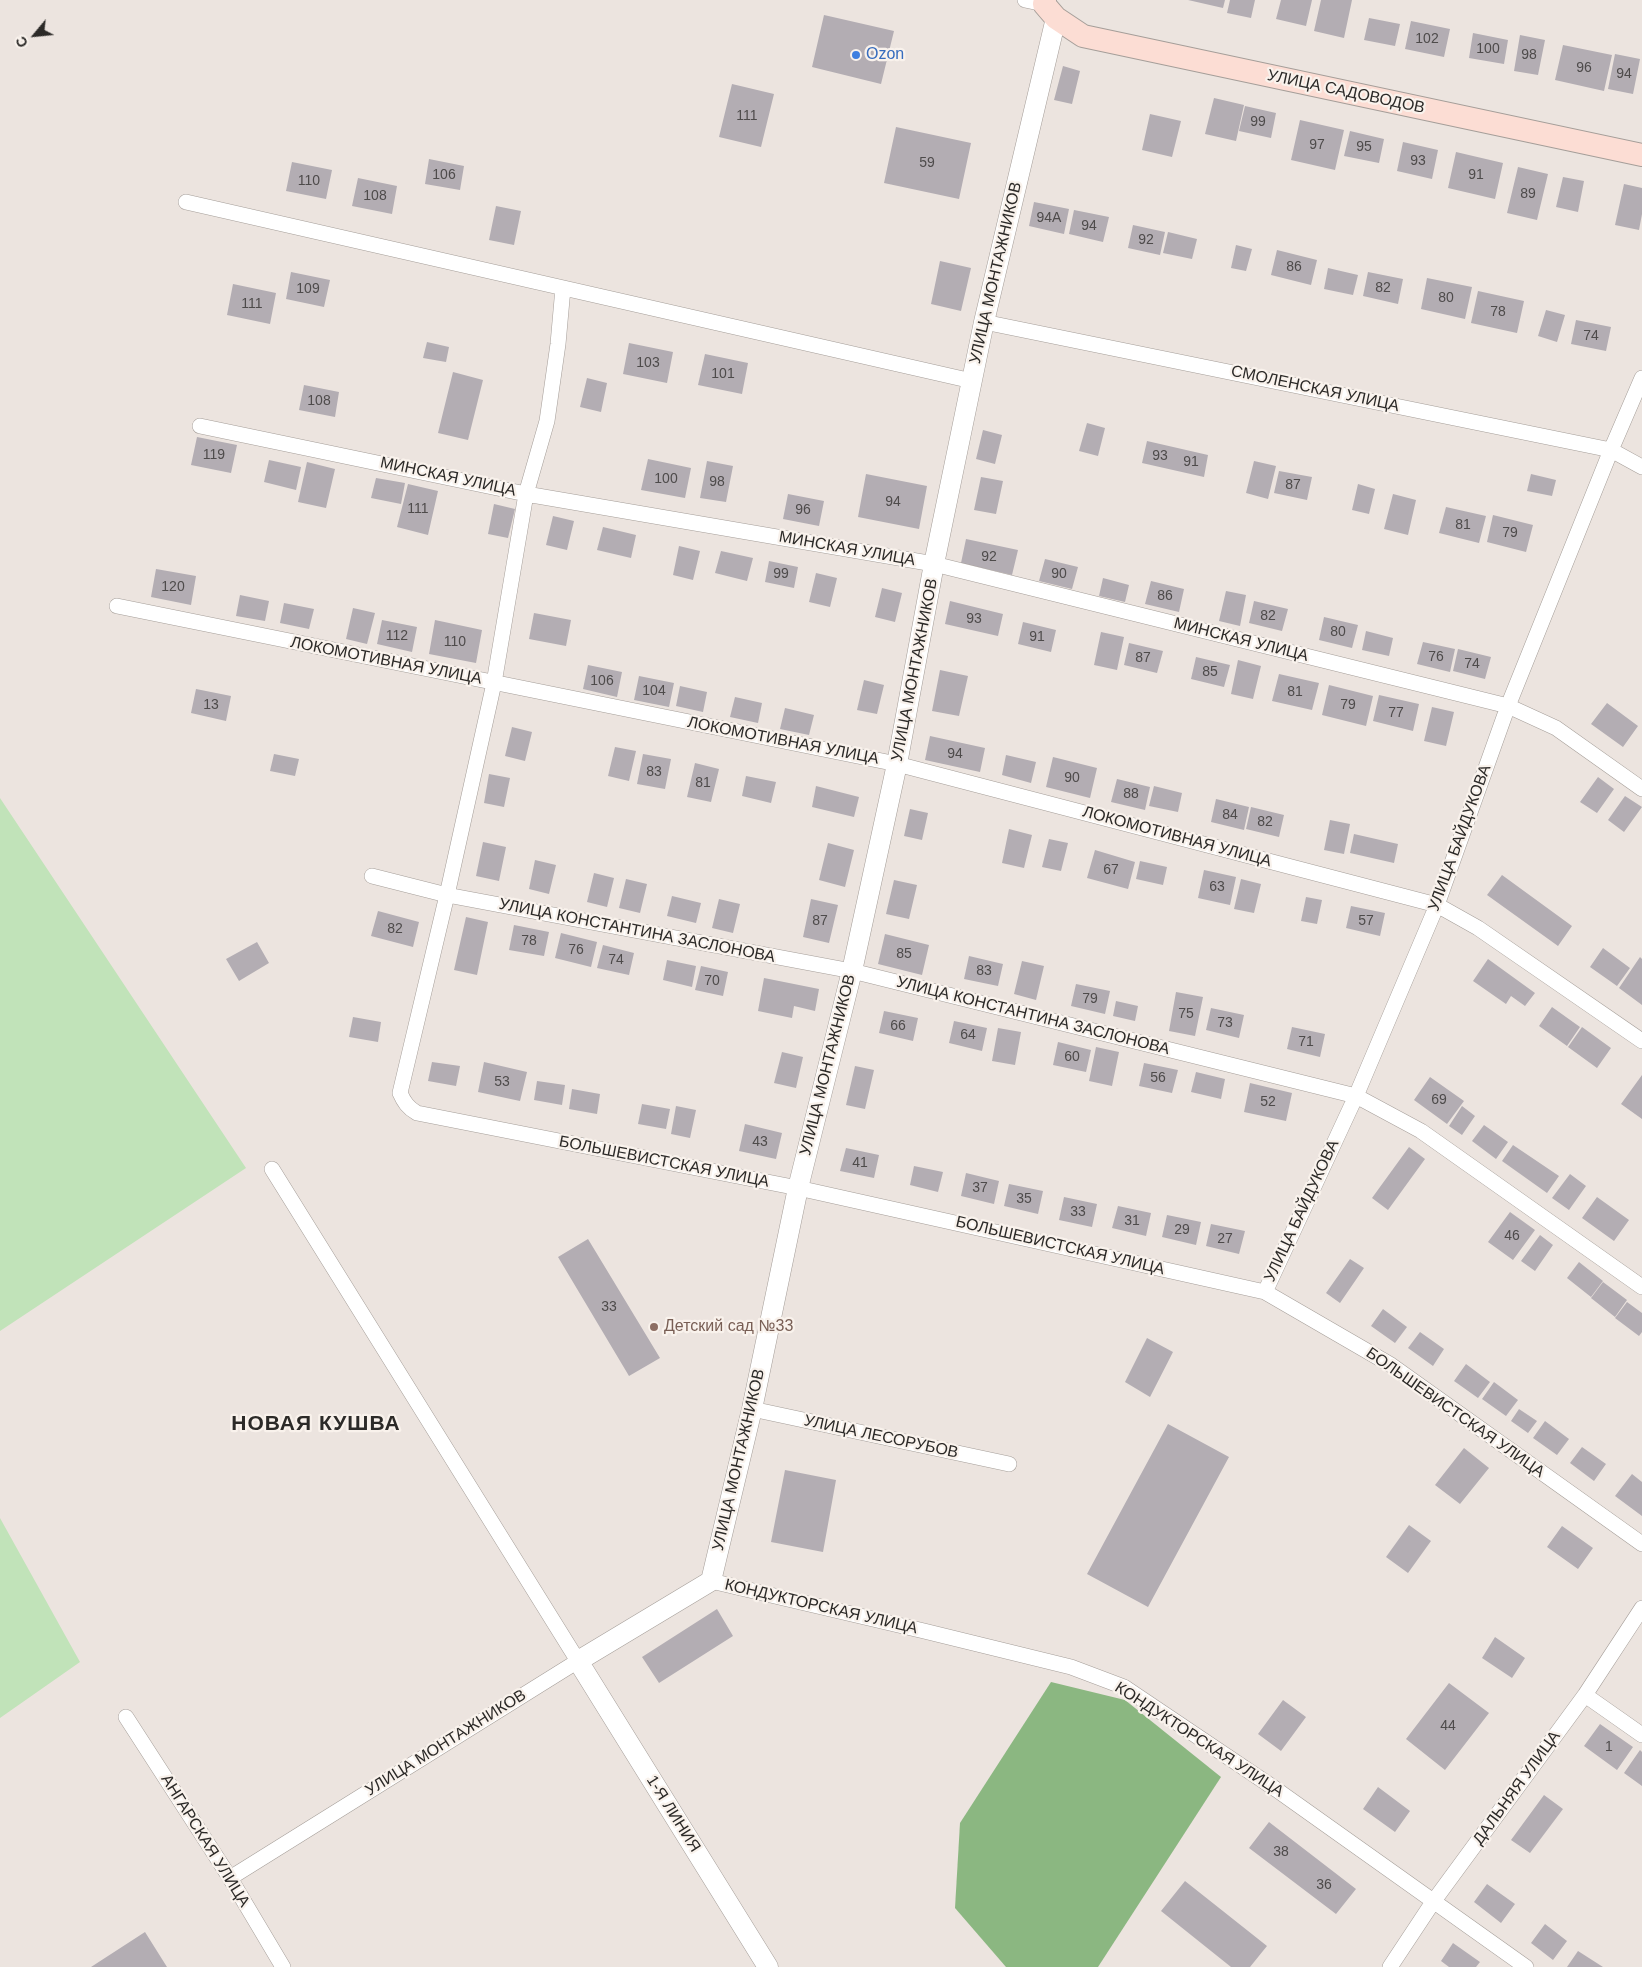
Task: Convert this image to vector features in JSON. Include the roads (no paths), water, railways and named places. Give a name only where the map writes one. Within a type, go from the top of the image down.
[{"type":"main road","name":"УЛИЦА САДОВОДОВ","points":[[1042,6],[1083,36],[1642,155]]},
{"type":"street","name":"УЛИЦА МОНТАЖНИКОВ","points":[[230,1878],[578,1661],[711,1581],[752,1409],[798,1188],[852,971],[897,764],[934,564],[984,322],[1042,6]]},
{"type":"street","points":[[186,202],[972,381]]},
{"type":"street","points":[[448,895],[494,683],[526,494],[547,421],[564,288]]},
{"type":"street","name":"СМОЛЕНСКАЯ УЛИЦА","points":[[984,322],[1611,450],[1642,467]]},
{"type":"street","name":"УЛИЦА БАЙДУКОВА","points":[[1265,1292],[1356,1096],[1437,905],[1508,706],[1642,378]]},
{"type":"street","name":"МИНСКАЯ УЛИЦА","points":[[200,426],[526,494],[934,564],[1508,706],[1556,728],[1642,789]]},
{"type":"street","name":"ЛОКОМОТИВНАЯ УЛИЦА","points":[[117,606],[897,764],[1437,905],[1478,928],[1642,1040]]},
{"type":"street","name":"УЛИЦА КОНСТАНТИНА ЗАСЛОНОВА","points":[[372,876],[448,895],[852,971],[1356,1096],[1421,1130],[1642,1287]]},
{"type":"street","name":"БОЛЬШЕВИСТСКАЯ УЛИЦА","points":[[448,895],[400,1093],[404,1103],[411,1110],[417,1113],[798,1188],[1265,1292],[1390,1365],[1642,1544]]},
{"type":"street","points":[[272,1169],[578,1661]]},
{"type":"street","name":"УЛИЦА ЛЕСОРУБОВ","points":[[752,1409],[1009,1464]]},
{"type":"street","name":"КОНДУКТОРСКАЯ УЛИЦА","points":[[711,1581],[1071,1667],[1124,1687],[1277,1790],[1526,1967]]},
{"type":"street","name":"ДАЛЬНЯЯ УЛИЦА","points":[[1390,1967],[1432,1902],[1585,1695],[1642,1608]]},
{"type":"street","name":"1-Я ЛИНИЯ","points":[[578,1661],[768,1967]]},
{"type":"street","points":[[1585,1695],[1642,1735]]},
{"type":"street","name":"АНГАРСКАЯ УЛИЦА","points":[[126,1717],[230,1878],[283,1967]]},
{"type":"place","name":"Ozon","points":[[856,55]]},
{"type":"place","name":"Детский сад №33","points":[[654,1327]]},
{"type":"district","name":"НОВАЯ КУШВА","points":[[316,1424]]}]
